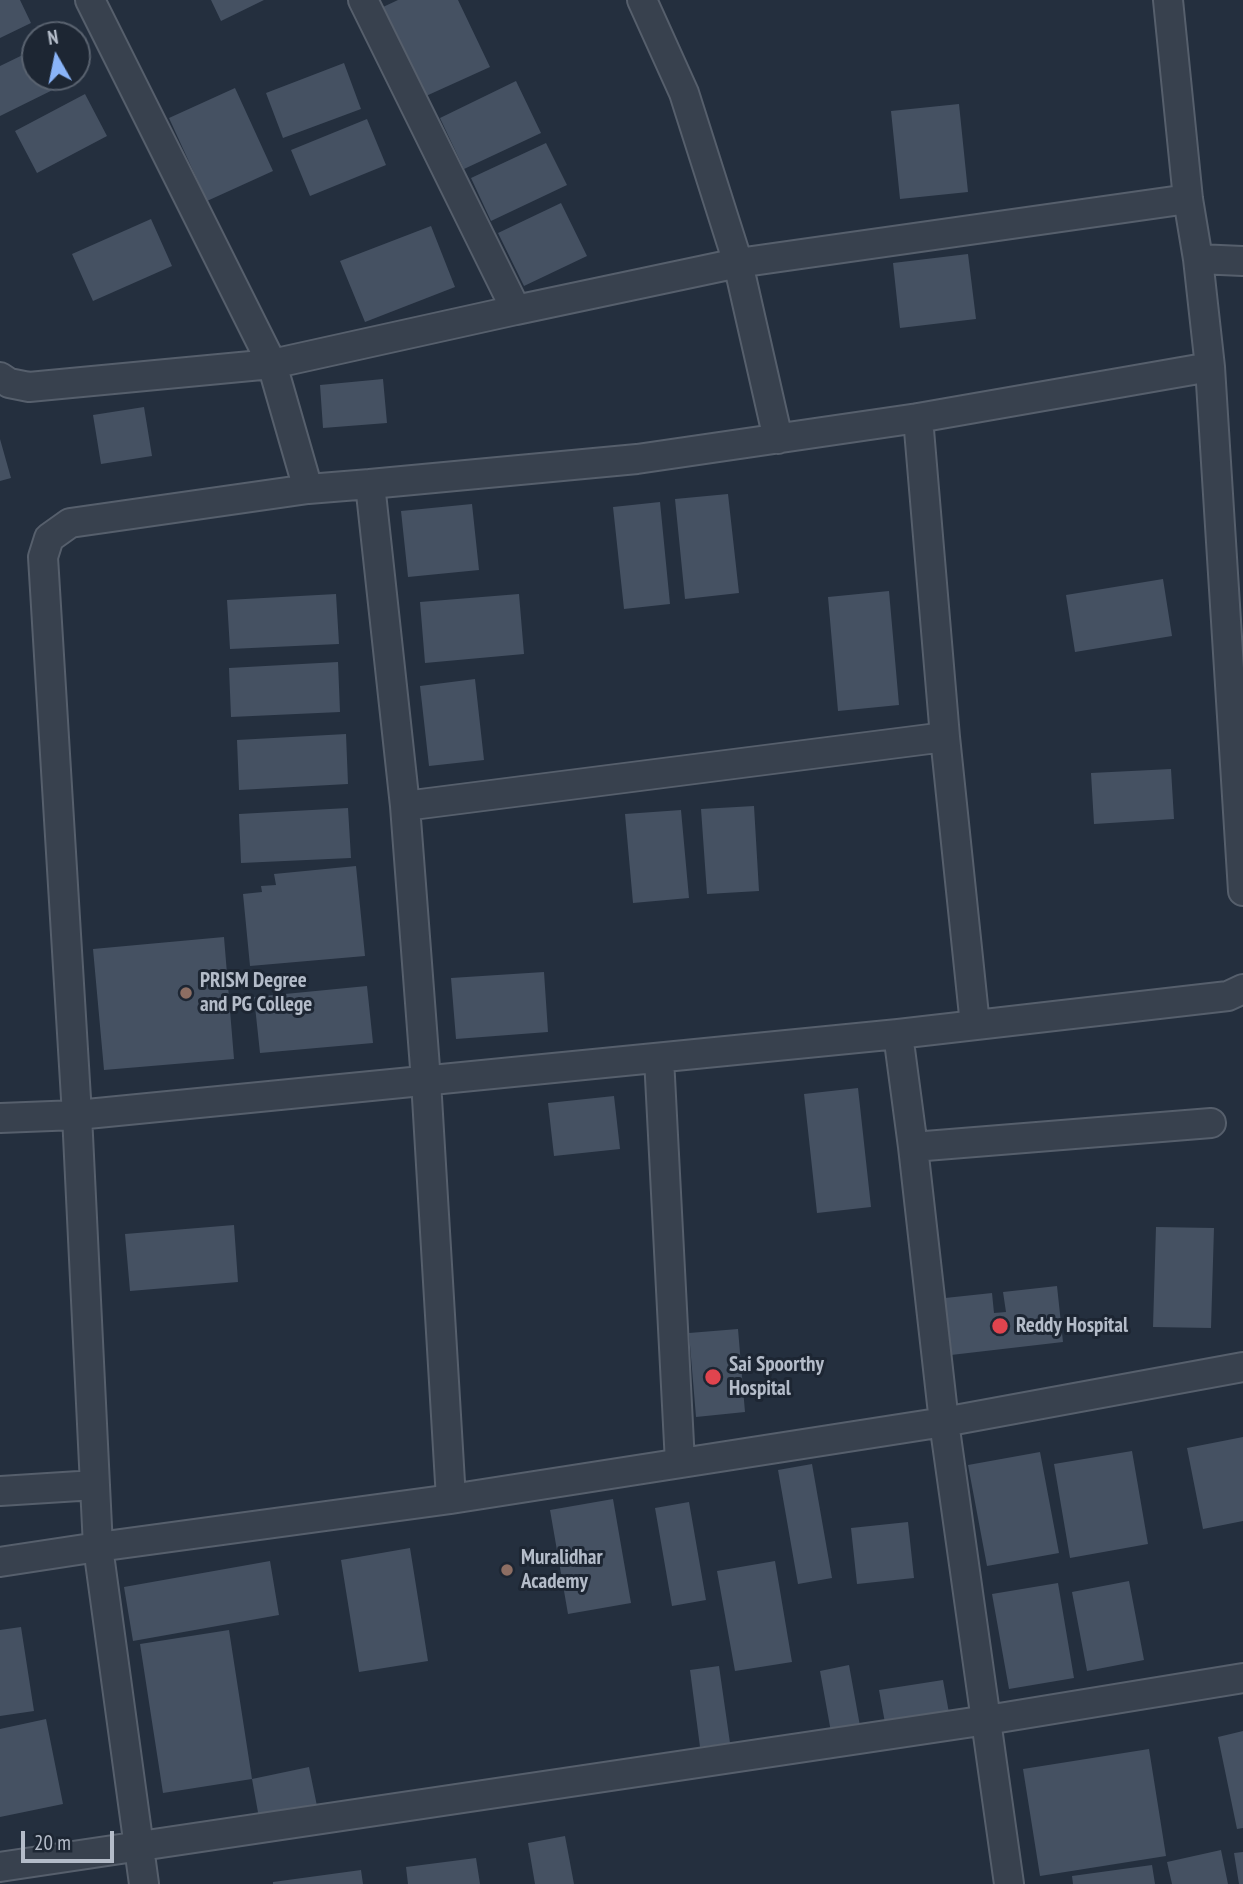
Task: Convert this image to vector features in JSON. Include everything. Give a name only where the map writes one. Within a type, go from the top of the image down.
[{"type":"street","points":[[90,0],[272,364],[308,489]]},
{"type":"street","points":[[363,0],[516,310]]},
{"type":"street","points":[[642,0],[684,93],[738,263],[778,439]]},
{"type":"street","points":[[1168,0],[1188,199],[1199,259],[1210,367],[1243,891]]},
{"type":"street","points":[[0,377],[9,383],[29,387],[272,364],[738,263],[1188,199]]},
{"type":"street","points":[[1199,259],[1243,261]]},
{"type":"street","points":[[144,1884],[97,1548],[77,1115],[43,557],[48,538],[70,523],[308,489],[637,459],[918,418],[1210,367]]},
{"type":"street","points":[[918,418],[944,737],[975,1025]]},
{"type":"street","points":[[370,484],[405,806],[426,1081],[451,1499]]},
{"type":"street","points":[[405,806],[944,737]]},
{"type":"street","points":[[0,1118],[77,1115],[898,1034],[1228,996],[1243,989]]},
{"type":"street","points":[[898,1034],[944,1422],[1009,1884]]},
{"type":"street","points":[[659,1058],[680,1462]]},
{"type":"street","points":[[913,1147],[1211,1123]]},
{"type":"street","points":[[0,1563],[451,1499],[944,1422],[1243,1367]]},
{"type":"street","points":[[0,1491],[95,1485]]},
{"type":"street","points":[[0,1867],[987,1720],[1243,1678]]},
{"type":"building","points":[[0,0],[20,0],[30,21],[21,21],[21,28],[0,38]]},
{"type":"building","points":[[211,0],[264,0],[221,21]]},
{"type":"building","points":[[398,0],[458,0],[490,67],[426,96],[383,7]]},
{"type":"building","points":[[21,56],[21,91],[51,91],[0,116],[0,66]]},
{"type":"building","points":[[344,63],[361,109],[283,138],[266,93]]},
{"type":"building","points":[[516,81],[541,133],[464,169],[440,118]]},
{"type":"building","points":[[235,88],[273,171],[207,201],[169,118]]},
{"type":"building","points":[[85,94],[107,136],[37,173],[15,131]]},
{"type":"building","points":[[959,104],[968,192],[900,199],[891,111]]},
{"type":"building","points":[[367,119],[386,165],[310,196],[291,150]]},
{"type":"building","points":[[546,143],[567,185],[491,221],[471,178]]},
{"type":"building","points":[[561,203],[587,256],[524,286],[498,233]]},
{"type":"building","points":[[151,219],[172,266],[93,301],[72,254]]},
{"type":"building","points":[[431,226],[455,287],[365,322],[340,261]]},
{"type":"building","points":[[968,254],[976,319],[900,328],[893,263]]},
{"type":"building","points":[[383,379],[387,423],[323,428],[320,385]]},
{"type":"building","points":[[144,407],[152,456],[101,464],[93,415]]},
{"type":"building","points":[[0,439],[11,478],[0,481]]},
{"type":"building","points":[[728,494],[739,593],[685,599],[675,499]]},
{"type":"building","points":[[660,502],[670,604],[624,609],[613,507]]},
{"type":"building","points":[[472,504],[479,570],[408,577],[401,511]]},
{"type":"building","points":[[1163,579],[1172,636],[1075,652],[1066,595]]},
{"type":"building","points":[[889,591],[899,705],[838,711],[828,597]]},
{"type":"building","points":[[336,594],[339,644],[230,649],[227,600]]},
{"type":"building","points":[[519,594],[524,654],[425,663],[420,602]]},
{"type":"building","points":[[338,662],[340,712],[231,717],[229,668]]},
{"type":"building","points":[[475,679],[484,760],[429,766],[420,686]]},
{"type":"building","points":[[346,734],[348,784],[239,790],[237,740]]},
{"type":"building","points":[[1171,769],[1174,819],[1094,824],[1091,773]]},
{"type":"building","points":[[754,806],[759,891],[707,894],[701,809]]},
{"type":"building","points":[[348,808],[351,858],[241,863],[239,814]]},
{"type":"building","points":[[681,810],[689,898],[633,903],[625,814]]},
{"type":"building","points":[[356,866],[365,956],[250,966],[243,894],[262,892],[261,886],[276,885],[274,874]]},
{"type":"building","name":"PRISM Degree and PG College","points":[[224,937],[234,1059],[104,1070],[93,949]]},
{"type":"building","points":[[544,972],[548,1032],[456,1039],[451,978]]},
{"type":"building","points":[[367,986],[373,1043],[260,1053],[254,997]]},
{"type":"building","points":[[858,1088],[871,1207],[817,1213],[804,1094]]},
{"type":"building","points":[[614,1096],[620,1149],[554,1156],[548,1103]]},
{"type":"building","points":[[234,1225],[238,1282],[130,1291],[125,1234]]},
{"type":"building","points":[[1156,1227],[1214,1228],[1211,1328],[1153,1327]]},
{"type":"building","points":[[1057,1286],[1063,1342],[951,1355],[945,1298],[992,1293],[994,1313],[1006,1312],[1003,1292]]},
{"type":"building","points":[[738,1329],[745,1412],[696,1417],[689,1333]]},
{"type":"building","points":[[1243,1437],[1243,1521],[1203,1529],[1187,1448]]},
{"type":"building","points":[[1132,1451],[1148,1544],[1070,1558],[1054,1464]]},
{"type":"building","points":[[1040,1452],[1059,1553],[987,1566],[968,1465]]},
{"type":"building","points":[[812,1464],[832,1578],[798,1584],[778,1470]]},
{"type":"building","points":[[613,1499],[631,1603],[568,1614],[550,1510]]},
{"type":"building","points":[[689,1502],[706,1600],[672,1606],[655,1508]]},
{"type":"building","points":[[908,1522],[914,1578],[857,1584],[851,1528]]},
{"type":"building","points":[[410,1548],[428,1661],[359,1672],[341,1560]]},
{"type":"building","points":[[270,1561],[279,1615],[133,1641],[124,1587]]},
{"type":"building","points":[[775,1561],[792,1662],[735,1671],[717,1571]]},
{"type":"building","points":[[1129,1581],[1144,1660],[1087,1671],[1072,1592]]},
{"type":"building","points":[[1058,1583],[1074,1678],[1009,1689],[992,1594]]},
{"type":"building","points":[[21,1627],[34,1711],[0,1716],[0,1630]]},
{"type":"building","points":[[229,1630],[252,1779],[163,1793],[140,1644]]},
{"type":"building","points":[[849,1665],[860,1726],[831,1732],[820,1671]]},
{"type":"building","points":[[719,1666],[730,1743],[700,1747],[690,1670]]},
{"type":"building","points":[[943,1680],[949,1713],[885,1723],[879,1690]]},
{"type":"building","points":[[46,1719],[63,1804],[0,1817],[0,1729]]},
{"type":"building","points":[[1243,1731],[1243,1828],[1237,1829],[1218,1737]]},
{"type":"building","points":[[1149,1749],[1166,1856],[1040,1876],[1023,1769]]},
{"type":"building","points":[[309,1767],[317,1806],[259,1818],[252,1779]]},
{"type":"building","points":[[565,1836],[574,1884],[535,1884],[528,1843]]},
{"type":"building","points":[[1221,1850],[1228,1884],[1172,1884],[1167,1862]]},
{"type":"building","points":[[1243,1852],[1243,1884],[1239,1884],[1234,1853]]},
{"type":"building","points":[[476,1858],[480,1884],[408,1884],[406,1867]]},
{"type":"building","points":[[1152,1865],[1155,1884],[1073,1884],[1072,1876]]},
{"type":"building","points":[[361,1870],[363,1884],[273,1884],[273,1882]]},
{"type":"place","name":"PRISM Degree and PG College","points":[[186,993]]},
{"type":"place","name":"Reddy Hospital","points":[[1000,1326]]},
{"type":"place","name":"Sai Spoorthy Hospital","points":[[713,1377]]},
{"type":"place","name":"Muralidhar Academy","points":[[507,1570]]}]
